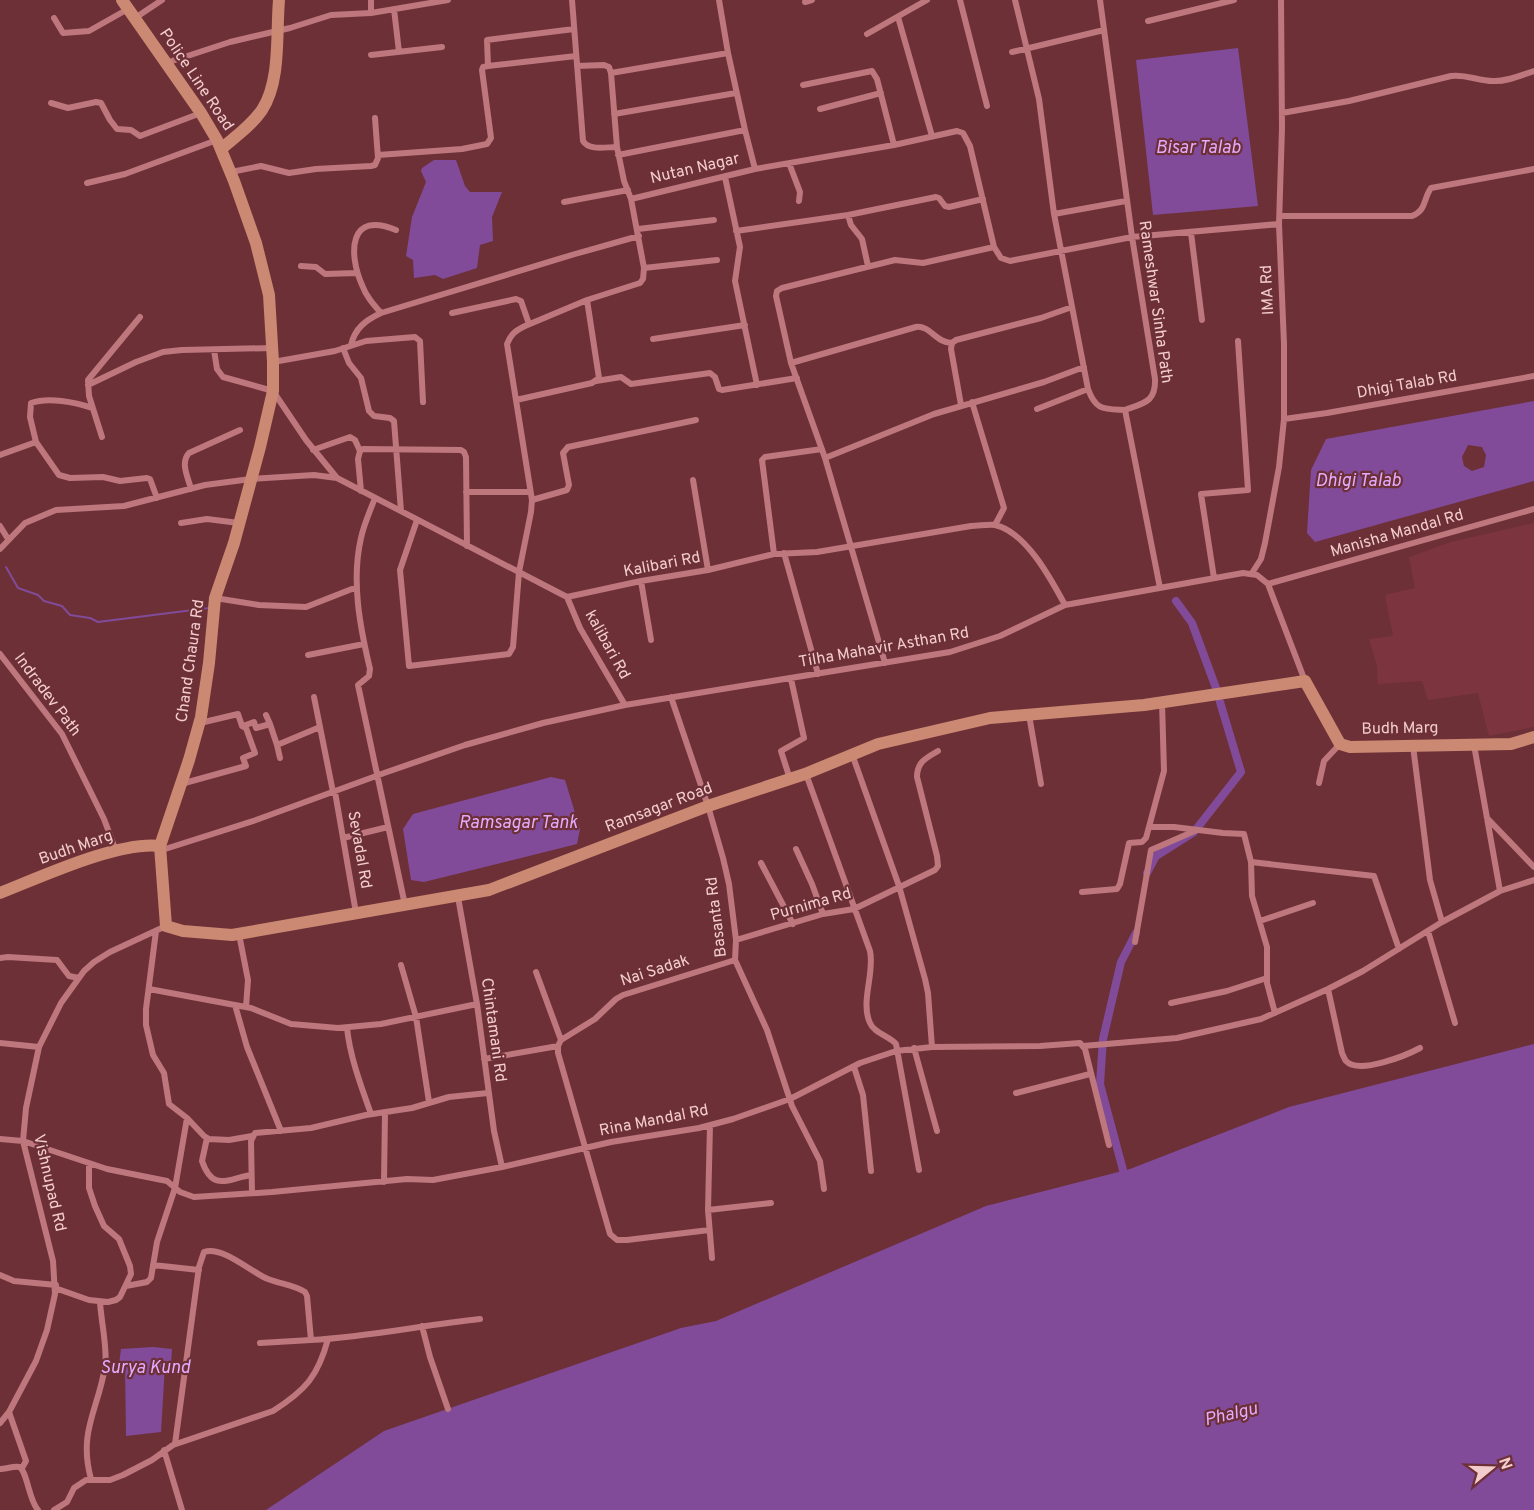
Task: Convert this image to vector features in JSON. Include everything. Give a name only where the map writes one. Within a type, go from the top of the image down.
[{"type":"street","points":[[54,18],[63,33],[82,33],[128,9],[162,0]]},
{"type":"street","points":[[87,183],[125,174],[219,144],[251,123],[270,94],[274,76],[279,0]]},
{"type":"street","points":[[370,13],[371,0]]},
{"type":"street","points":[[165,64],[230,42],[331,15],[370,13],[448,0]]},
{"type":"street","points":[[572,0],[583,141],[586,145],[617,151],[745,130]]},
{"type":"street","points":[[719,0],[736,93],[755,169]]},
{"type":"street","points":[[867,34],[927,0]]},
{"type":"street","points":[[960,0],[987,106]]},
{"type":"street","points":[[1015,0],[1039,99],[1054,214],[1088,389],[1098,407],[1105,410],[1125,410],[1160,588]]},
{"type":"street","name":"Rameshwar Sinha Path","points":[[1100,0],[1126,201],[1156,388],[1153,396],[1146,403],[1125,410]]},
{"type":"street","points":[[1148,21],[1234,0]]},
{"type":"street","name":"IMA Rd","points":[[1252,573],[1261,559],[1265,543],[1279,467],[1284,419],[1284,344],[1279,224],[1282,113],[1281,0]]},
{"type":"street","name":"Police Line Road","points":[[128,9],[201,113],[219,144],[231,172],[255,243],[269,295],[272,348]]},
{"type":"street","points":[[394,9],[399,52]]},
{"type":"street","points":[[898,17],[932,136]]},
{"type":"street","points":[[488,66],[486,44],[490,39],[574,29]]},
{"type":"street","points":[[1012,52],[1104,30]]},
{"type":"street","points":[[371,55],[442,47]]},
{"type":"street","points":[[611,74],[728,53]]},
{"type":"street","points":[[378,154],[462,149],[487,144],[491,138],[483,67],[576,56]]},
{"type":"street","points":[[577,66],[604,65],[609,67],[617,151],[631,199]]},
{"type":"street","points":[[803,85],[872,71],[894,145]]},
{"type":"street","points":[[1282,113],[1349,101],[1451,76],[1461,75],[1494,81],[1507,80],[1534,71]]},
{"type":"street","points":[[614,114],[736,93]]},
{"type":"street","points":[[820,109],[880,93]]},
{"type":"street","points":[[51,103],[68,108],[101,103],[117,129],[131,130],[140,136],[201,113]]},
{"type":"street","points":[[231,172],[261,166],[289,173],[371,166],[377,162],[378,154],[375,118]]},
{"type":"street","name":"Nutan Nagar","points":[[644,268],[631,199],[755,169],[894,145],[957,131],[963,133],[967,138],[994,247]]},
{"type":"street","points":[[789,163],[800,192],[799,201]]},
{"type":"street","points":[[1280,216],[1412,216],[1424,209],[1428,192],[1435,187],[1534,169]]},
{"type":"street","points":[[725,177],[740,258],[735,281],[757,385]]},
{"type":"street","points":[[564,202],[628,190]]},
{"type":"street","points":[[736,231],[848,215],[936,197],[949,207],[982,199]]},
{"type":"street","points":[[1054,214],[1126,201]]},
{"type":"street","points":[[848,215],[851,225],[861,239],[868,266]]},
{"type":"street","points":[[351,345],[353,336],[363,323],[381,313],[638,233],[714,220]]},
{"type":"street","points":[[381,313],[366,293],[357,273],[354,248],[360,231],[368,224],[396,230]]},
{"type":"street","points":[[885,663],[825,458],[791,363],[776,302],[777,291],[868,266],[903,259],[923,263],[994,247],[1001,258],[1010,261],[1132,237],[1279,224]]},
{"type":"street","points":[[1191,233],[1202,320]]},
{"type":"street","points":[[417,520],[400,570],[409,666],[509,654],[513,647],[519,572],[531,513],[531,496],[507,344],[516,330],[529,324],[587,300],[640,283],[644,279],[644,268],[717,260]]},
{"type":"street","points":[[301,266],[315,267],[325,274],[357,273]]},
{"type":"street","points":[[452,313],[516,299],[521,301],[529,324]]},
{"type":"street","points":[[587,300],[599,372],[596,381]]},
{"type":"street","points":[[791,363],[921,326],[940,342],[952,344],[962,338],[1033,320],[1072,307]]},
{"type":"street","points":[[102,437],[92,408],[88,386],[90,376],[140,317]]},
{"type":"street","points":[[653,339],[745,325]]},
{"type":"street","points":[[273,362],[366,341],[418,338],[423,402]]},
{"type":"street","points":[[1214,578],[1201,494],[1248,490],[1238,341]]},
{"type":"street","points":[[952,344],[961,405]]},
{"type":"street","points":[[88,386],[136,362],[163,352],[272,348]]},
{"type":"street","name":"Chand Chaura Rd","points":[[161,848],[200,723],[215,598],[239,524],[273,391],[272,348]]},
{"type":"street","points":[[343,348],[349,363],[361,378],[369,411],[374,416],[390,418],[394,421],[401,511]]},
{"type":"street","points":[[214,350],[217,369],[223,377],[273,391],[313,450],[337,478]]},
{"type":"street","points":[[825,458],[934,414],[1044,382],[1084,367]]},
{"type":"street","points":[[516,400],[621,377],[631,384],[710,373],[715,377],[719,389],[722,390],[796,378]]},
{"type":"street","name":"Dhigi Talab Rd","points":[[1284,419],[1534,375]]},
{"type":"street","points":[[1037,409],[1088,389]]},
{"type":"street","points":[[92,408],[64,402],[37,401],[31,403],[30,417],[36,442],[59,475],[70,478],[103,477],[120,481],[147,478],[150,479],[157,498]]},
{"type":"street","points":[[972,402],[1004,508],[995,525],[1021,538],[1052,580],[1065,605]]},
{"type":"street","points":[[466,492],[531,496],[567,490],[569,485],[563,453],[568,447],[696,420]]},
{"type":"street","points":[[191,489],[184,463],[189,453],[240,430]]},
{"type":"street","points":[[313,450],[350,438],[355,440],[360,451],[358,459],[362,491]]},
{"type":"street","points":[[0,455],[36,442]]},
{"type":"street","points":[[360,451],[368,448],[397,448],[461,450],[464,452],[466,457],[467,546]]},
{"type":"street","points":[[774,554],[762,460],[765,457],[822,449]]},
{"type":"street","name":"Kalibari Rd","points":[[0,549],[25,523],[49,512],[78,507],[124,506],[191,489],[250,479],[314,476],[337,478],[567,597],[708,570],[774,554],[817,552],[972,526],[995,525]]},
{"type":"street","points":[[693,480],[708,570]]},
{"type":"street","points":[[375,498],[361,538],[357,587],[370,673],[358,685],[405,905]]},
{"type":"street","name":"Manisha Mandal Rd","points":[[1268,584],[1534,509]]},
{"type":"street","points":[[181,523],[207,519],[239,524]]},
{"type":"street","points":[[0,526],[8,539]]},
{"type":"street","points":[[784,553],[818,674]]},
{"type":"street","points":[[1082,892],[1113,890],[1119,887],[1129,843],[1144,841],[1164,771],[1162,702],[1305,681],[1268,584],[1252,573]]},
{"type":"street","name":"Tilha Mahavir Asthan Rd","points":[[161,848],[256,820],[465,745],[522,729],[625,705],[950,652],[976,645],[1018,628],[1065,605],[1252,573]]},
{"type":"street","points":[[641,581],[651,640]]},
{"type":"street","points":[[215,598],[259,605],[306,607],[357,587]]},
{"type":"street","name":"kalibari Rd","points":[[567,597],[579,628],[625,705]]},
{"type":"street","points":[[308,655],[364,644]]},
{"type":"street","name":"Indradev Path","points":[[0,654],[62,734],[104,819],[116,850]]},
{"type":"street","points":[[790,779],[781,751],[804,738],[791,679]]},
{"type":"street","name":"Budh Marg","points":[[1305,681],[1334,737],[1340,744],[1350,747],[1511,744],[1534,737]]},
{"type":"street","name":"Sevadal Rd","points":[[314,697],[356,913]]},
{"type":"street","name":"Basanta Rd","points":[[671,697],[708,806],[729,884],[736,940],[735,960],[767,1030],[790,1099],[820,1161],[824,1189]]},
{"type":"street","name":"Ramsagar Road","points":[[161,928],[218,935],[239,934],[458,897],[489,890],[708,806],[805,774],[878,744],[970,722],[1162,702]]},
{"type":"street","points":[[181,784],[246,766],[243,758],[255,753],[238,714],[200,723]]},
{"type":"street","points":[[266,715],[280,758]]},
{"type":"street","points":[[1029,715],[1041,784]]},
{"type":"street","points":[[242,726],[254,722],[256,728],[270,723]]},
{"type":"street","points":[[276,745],[320,727]]},
{"type":"street","points":[[1319,783],[1324,760],[1340,744]]},
{"type":"street","points":[[1474,745],[1500,891]]},
{"type":"street","points":[[1413,746],[1430,880],[1442,922]]},
{"type":"street","name":"Purnima Rd","points":[[736,940],[823,914],[854,909],[935,870],[938,866],[937,855],[917,777],[917,768],[923,760],[938,751]]},
{"type":"street","points":[[852,754],[899,886],[928,993],[932,1047]]},
{"type":"street","points":[[805,774],[871,956],[867,996],[868,1019],[873,1028],[895,1042],[919,1170]]},
{"type":"street","points":[[1486,818],[1534,867]]},
{"type":"street","points":[[343,838],[388,827]]},
{"type":"street","points":[[1149,827],[1174,827],[1244,834],[1251,862],[1252,896],[1267,947],[1267,978],[1275,1012]]},
{"type":"street","points":[[1136,942],[1151,850],[1198,830]]},
{"type":"street","name":"Budh Marg","points":[[0,893],[116,850],[141,846],[161,848]]},
{"type":"street","points":[[161,848],[161,928],[149,989],[146,1018],[153,1055],[164,1073],[169,1104],[207,1138],[229,1140],[252,1136],[258,1132],[311,1128],[371,1114],[412,1108],[456,1095],[488,1093]]},
{"type":"street","points":[[796,849],[823,914]]},
{"type":"street","points":[[1251,862],[1374,876],[1399,949]]},
{"type":"street","points":[[761,863],[793,924]]},
{"type":"street","name":"Rina Mandal Rd","points":[[0,1139],[23,1141],[121,1173],[167,1181],[180,1192],[194,1197],[433,1180],[733,1119],[790,1099],[854,1067],[896,1051],[932,1047],[1040,1046],[1065,1043],[1080,1043],[1083,1046],[1177,1038],[1261,1019],[1328,989],[1500,891],[1534,880]]},
{"type":"street","name":"Chintamani Rd","points":[[458,897],[477,1004],[488,1093],[502,1167]]},
{"type":"street","points":[[1260,921],[1313,903]]},
{"type":"street","name":"Vishnupad Rd","points":[[0,1423],[9,1412],[36,1361],[47,1330],[56,1286],[48,1234],[23,1141],[26,1108],[39,1047],[56,1013],[79,978],[101,957],[161,928]]},
{"type":"street","points":[[1428,931],[1455,1023]]},
{"type":"street","points":[[239,934],[248,980],[246,1007]]},
{"type":"street","points":[[0,958],[52,959],[61,964],[69,976],[79,978]]},
{"type":"street","name":"Nai Sadak","points":[[484,1059],[559,1043],[595,1019],[623,995],[735,960]]},
{"type":"street","points":[[401,965],[416,1017],[429,1102]]},
{"type":"street","points":[[536,972],[559,1043],[558,1053],[584,1149],[612,1237],[617,1240],[627,1240],[709,1230]]},
{"type":"street","points":[[1171,1003],[1227,991],[1267,978]]},
{"type":"street","points":[[149,989],[246,1007],[291,1024],[347,1028],[364,1027],[477,1004]]},
{"type":"street","points":[[1328,989],[1345,1061],[1360,1065],[1388,1062],[1420,1048]]},
{"type":"street","points":[[235,1005],[247,1047],[281,1131]]},
{"type":"street","points":[[347,1028],[351,1051],[371,1114]]},
{"type":"street","points":[[0,1043],[39,1047]]},
{"type":"street","points":[[1083,1046],[1109,1145]]},
{"type":"street","points":[[914,1048],[937,1131]]},
{"type":"street","points":[[854,1067],[863,1095],[871,1172]]},
{"type":"street","points":[[1016,1093],[1090,1074]]},
{"type":"street","points":[[384,1182],[385,1113]]},
{"type":"street","points":[[126,1286],[149,1280],[157,1242],[175,1188],[187,1118]]},
{"type":"street","points":[[710,1125],[708,1210],[712,1258]]},
{"type":"street","points":[[252,1136],[252,1193]]},
{"type":"street","points":[[207,1138],[202,1161],[210,1176],[223,1182],[251,1175]]},
{"type":"street","points":[[0,1275],[14,1281],[56,1286],[100,1302],[116,1300],[131,1274],[130,1266],[119,1239],[104,1226],[95,1206],[88,1188],[89,1163]]},
{"type":"street","points":[[708,1210],[771,1203]]},
{"type":"street","points":[[175,1444],[199,1270],[204,1252],[215,1250],[251,1267],[268,1279],[301,1290],[307,1296],[311,1340]]},
{"type":"street","points":[[153,1265],[199,1270]]},
{"type":"street","points":[[91,1479],[87,1459],[87,1437],[106,1364],[100,1302]]},
{"type":"street","points":[[260,1343],[376,1334],[480,1318]]},
{"type":"street","points":[[422,1326],[448,1409]]},
{"type":"street","points":[[54,1510],[66,1502],[78,1484],[91,1479],[110,1480],[123,1475],[152,1460],[175,1444],[265,1414],[285,1403],[315,1374],[323,1358],[328,1339]]},
{"type":"street","points":[[9,1412],[26,1461],[22,1468]]},
{"type":"street","points":[[164,1450],[182,1510]]},
{"type":"street","points":[[0,1469],[22,1468],[25,1472],[29,1495],[38,1510]]},
{"type":"shaded area","points":[[1534,523],[1534,727],[1489,736],[1478,693],[1428,700],[1422,681],[1378,684],[1377,666],[1369,639],[1393,636],[1385,595],[1415,588],[1409,557],[1451,542]]},
{"type":"water","name":"Bisar Talab","points":[[1238,48],[1258,206],[1153,215],[1136,60]]},
{"type":"water","points":[[434,160],[456,160],[465,186],[470,192],[502,192],[492,217],[493,241],[480,245],[477,268],[443,279],[435,275],[414,278],[413,260],[406,256],[412,217],[426,182],[422,168]]},
{"type":"water","name":"Dhigi Talab","points":[[1534,401],[1534,481],[1315,542],[1307,533],[1311,470],[1326,439]],"holes":[[[1468,445],[1482,447],[1486,455],[1484,467],[1472,471],[1464,466],[1462,457]]]},
{"type":"water","name":"Ramsagar Tank","points":[[551,777],[565,780],[580,829],[577,844],[424,882],[411,880],[403,829],[413,814]]},
{"type":"water","name":"Phalgu","points":[[1534,1044],[1534,1510],[266,1510],[384,1431],[681,1328],[716,1321],[986,1206],[1130,1169],[1289,1107]]},
{"type":"water","name":"Surya Kund","points":[[153,1347],[172,1349],[171,1364],[165,1365],[161,1432],[126,1436],[125,1365],[119,1365],[121,1349]]},
{"type":"waterway","points":[[6,567],[18,588],[38,595],[44,601],[62,606],[70,615],[90,618],[98,622],[209,608]]},
{"type":"waterway","points":[[1176,601],[1192,623],[1216,688]]},
{"type":"waterway","points":[[1147,873],[1156,856],[1194,832],[1241,772],[1220,702]]},
{"type":"waterway","points":[[1123,1170],[1100,1084],[1103,1039],[1121,962],[1136,933]]}]
